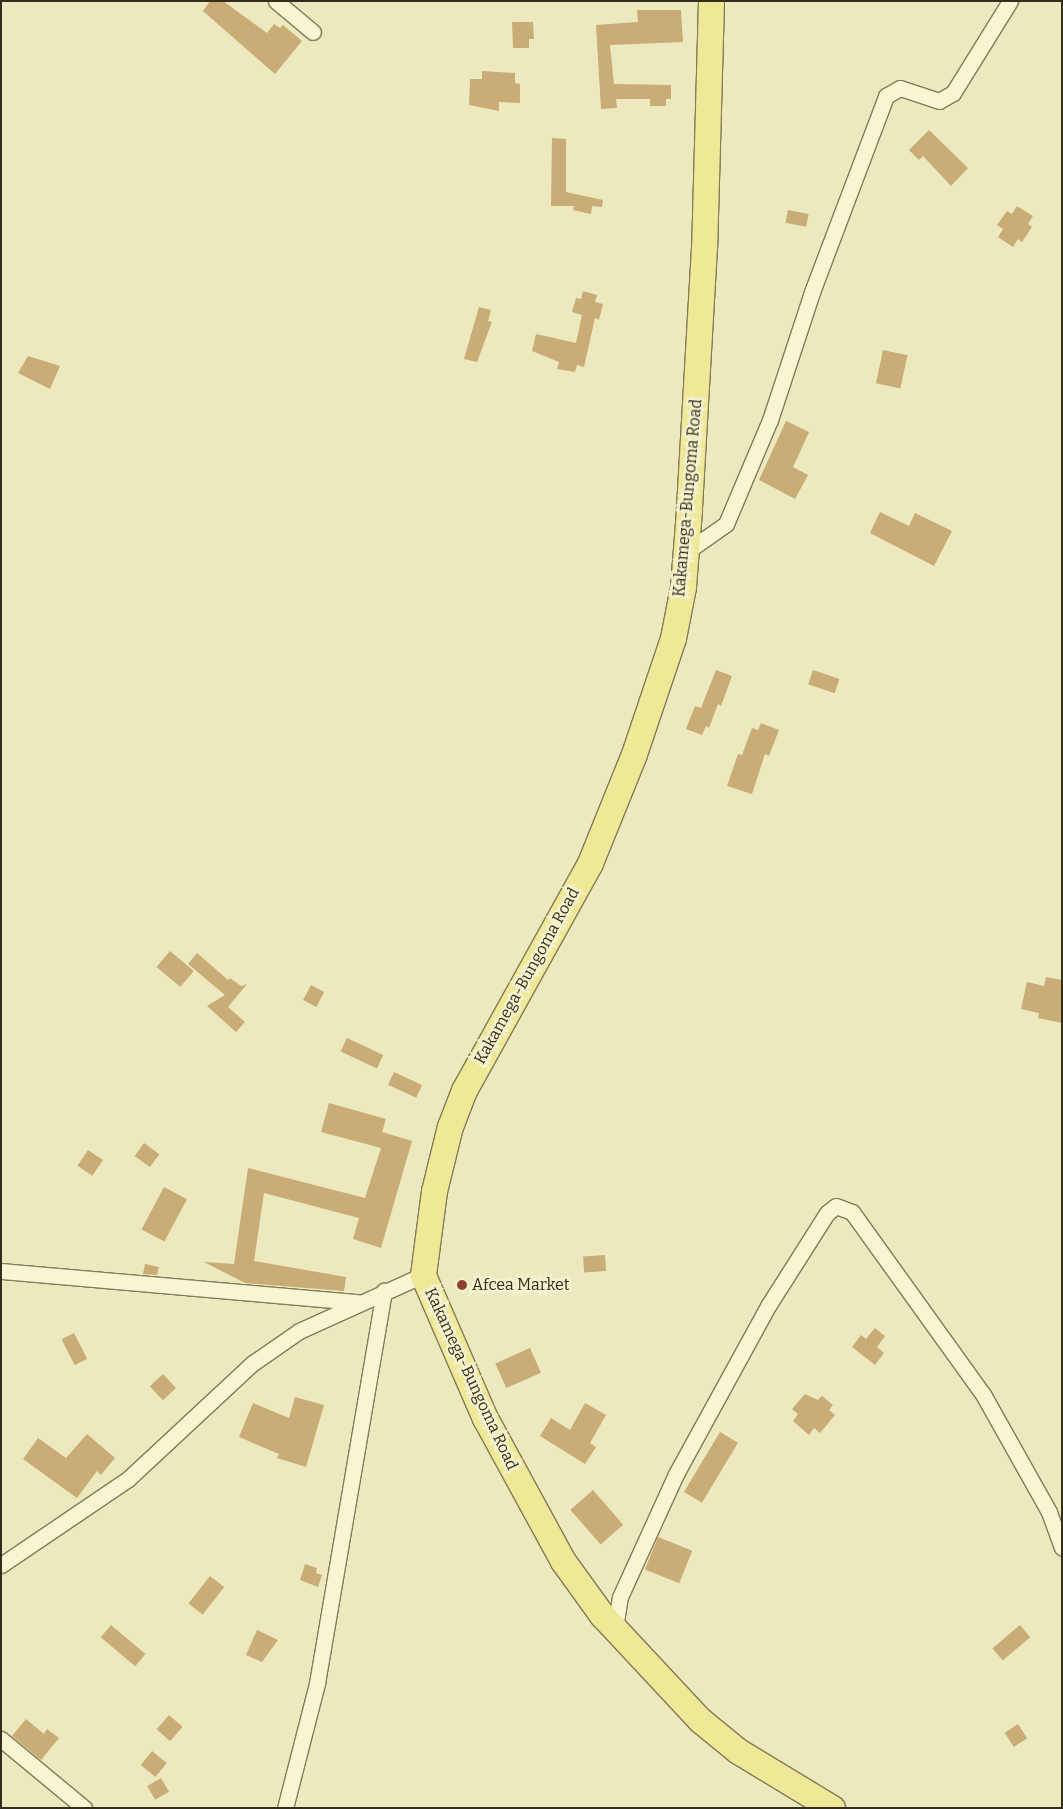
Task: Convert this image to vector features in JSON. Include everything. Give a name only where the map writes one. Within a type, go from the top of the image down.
[{"type":"main road","name":"Kakamega-Bungoma Road","points":[[711,1],[704,247],[686,552],[673,638],[609,822],[590,864],[464,1090],[450,1126],[434,1191],[423,1275],[485,1418],[562,1560],[615,1628],[700,1720],[738,1751],[832,1808]]},
{"type":"street","points":[[276,1],[312,32]]},
{"type":"street","points":[[686,552],[726,524],[770,420],[812,292],[886,96],[900,88],[939,101],[953,93],[1010,1]]},
{"type":"street","points":[[615,1628],[620,1597],[676,1474],[768,1306],[827,1213],[836,1206],[852,1212],[984,1396],[1049,1512],[1062,1548]]},
{"type":"street","points":[[1,1271],[358,1302]]},
{"type":"street","points":[[1,1565],[128,1479],[253,1363],[299,1331],[358,1302],[423,1275]]},
{"type":"street","points":[[285,1808],[317,1683],[384,1291]]},
{"type":"street","points":[[1,1739],[84,1808]]},
{"type":"building","points":[[210,1],[223,1],[267,33],[274,24],[280,28],[283,25],[302,41],[275,74],[203,11]]},
{"type":"building","points":[[637,10],[681,10],[683,42],[610,45],[614,84],[671,85],[671,99],[666,99],[666,106],[650,106],[650,99],[616,99],[617,108],[601,109],[596,25],[638,22]]},
{"type":"building","points":[[512,22],[533,22],[534,39],[529,39],[529,48],[513,48]]},
{"type":"building","points":[[482,71],[515,73],[515,83],[520,84],[520,103],[499,102],[499,111],[469,105],[470,79],[482,79]]},
{"type":"building","points":[[929,130],[968,168],[951,186],[923,156],[919,160],[909,150]]},
{"type":"building","points":[[552,138],[566,139],[566,192],[603,200],[602,207],[592,206],[591,214],[573,210],[574,206],[551,206]]},
{"type":"building","points":[[1017,206],[1033,216],[1028,224],[1032,227],[1022,242],[1018,239],[1013,247],[998,237],[1003,229],[997,225],[1007,211],[1012,214]]},
{"type":"building","points":[[788,210],[809,214],[806,227],[786,223]]},
{"type":"building","points":[[583,291],[597,295],[595,302],[603,304],[599,320],[595,318],[584,367],[577,365],[575,372],[557,369],[559,362],[532,351],[536,334],[576,343],[582,315],[572,312],[576,298],[581,299]]},
{"type":"building","points":[[479,307],[491,310],[488,321],[492,322],[477,362],[464,359]]},
{"type":"building","points":[[883,350],[907,355],[900,388],[876,383]]},
{"type":"building","points":[[28,356],[60,366],[50,389],[18,373]]},
{"type":"building","points":[[786,421],[809,432],[793,467],[808,475],[795,499],[759,480]]},
{"type":"building","points":[[880,512],[909,526],[915,513],[952,531],[934,566],[870,533]]},
{"type":"building","points":[[716,670],[732,676],[721,706],[718,704],[709,728],[706,726],[702,735],[686,729],[695,706],[701,708]]},
{"type":"building","points":[[813,670],[839,679],[835,693],[808,684]]},
{"type":"building","points":[[761,723],[779,730],[769,756],[765,754],[752,794],[727,786],[738,754],[742,755],[752,728],[758,730]]},
{"type":"building","points":[[170,951],[194,971],[180,987],[157,967]]},
{"type":"building","points":[[197,953],[228,980],[230,978],[241,986],[247,984],[228,1007],[245,1022],[236,1032],[207,1006],[225,995],[188,964]]},
{"type":"building","points":[[1046,977],[1062,980],[1062,1023],[1038,1018],[1039,1013],[1021,1009],[1027,982],[1044,986]]},
{"type":"building","points":[[311,985],[324,992],[316,1007],[303,1000]]},
{"type":"building","points":[[347,1038],[383,1055],[377,1068],[341,1052]]},
{"type":"building","points":[[394,1072],[422,1085],[416,1098],[388,1085]]},
{"type":"building","points":[[329,1103],[386,1119],[382,1132],[412,1141],[381,1248],[353,1239],[359,1218],[264,1193],[254,1261],[346,1277],[344,1291],[245,1283],[204,1262],[234,1264],[248,1168],[365,1198],[381,1148],[321,1132]]},
{"type":"building","points":[[144,1143],[159,1154],[150,1167],[135,1156]]},
{"type":"building","points":[[88,1150],[103,1160],[92,1176],[77,1166]]},
{"type":"building","points":[[164,1187],[187,1199],[164,1242],[141,1229]]},
{"type":"building","points":[[605,1255],[606,1271],[584,1272],[583,1257]]},
{"type":"building","points":[[145,1264],[159,1267],[157,1275],[143,1274]]},
{"type":"building","points":[[875,1328],[885,1336],[877,1347],[884,1353],[875,1365],[852,1347],[861,1335],[866,1339]]},
{"type":"building","points":[[74,1333],[87,1359],[75,1365],[62,1339]]},
{"type":"building","points":[[530,1348],[541,1373],[506,1388],[495,1363]]},
{"type":"building","points":[[163,1374],[176,1388],[163,1400],[150,1386]]},
{"type":"building","points":[[805,1394],[818,1400],[822,1396],[833,1405],[829,1410],[835,1415],[820,1433],[814,1428],[809,1435],[793,1421],[798,1414],[792,1409]]},
{"type":"building","points":[[295,1397],[324,1405],[306,1467],[277,1458],[279,1454],[239,1437],[253,1403],[289,1418]]},
{"type":"building","points":[[585,1403],[606,1415],[590,1443],[596,1447],[585,1464],[540,1436],[551,1418],[570,1430]]},
{"type":"building","points":[[720,1432],[738,1443],[702,1503],[684,1492]]},
{"type":"building","points":[[87,1434],[115,1458],[101,1475],[97,1471],[77,1498],[23,1459],[38,1438],[66,1458]]},
{"type":"building","points":[[593,1490],[623,1525],[601,1544],[570,1510]]},
{"type":"building","points":[[658,1537],[692,1551],[679,1583],[645,1569]]},
{"type":"building","points":[[305,1564],[317,1568],[316,1573],[322,1575],[318,1587],[300,1580]]},
{"type":"building","points":[[210,1576],[224,1587],[203,1615],[188,1604]]},
{"type":"building","points":[[111,1625],[145,1654],[135,1666],[101,1637]]},
{"type":"building","points":[[1020,1625],[1030,1637],[1003,1660],[992,1648]]},
{"type":"building","points":[[257,1630],[278,1640],[262,1662],[246,1655]]},
{"type":"building","points":[[169,1715],[183,1727],[170,1741],[157,1729]]},
{"type":"building","points":[[26,1719],[44,1734],[47,1729],[59,1738],[41,1760],[12,1736]]},
{"type":"building","points":[[1018,1724],[1027,1738],[1014,1747],[1005,1733]]},
{"type":"building","points":[[152,1751],[167,1763],[155,1777],[141,1765]]},
{"type":"building","points":[[161,1778],[169,1792],[155,1800],[147,1786]]},
{"type":"place","name":"Afcea Market","points":[[462,1285]]}]
